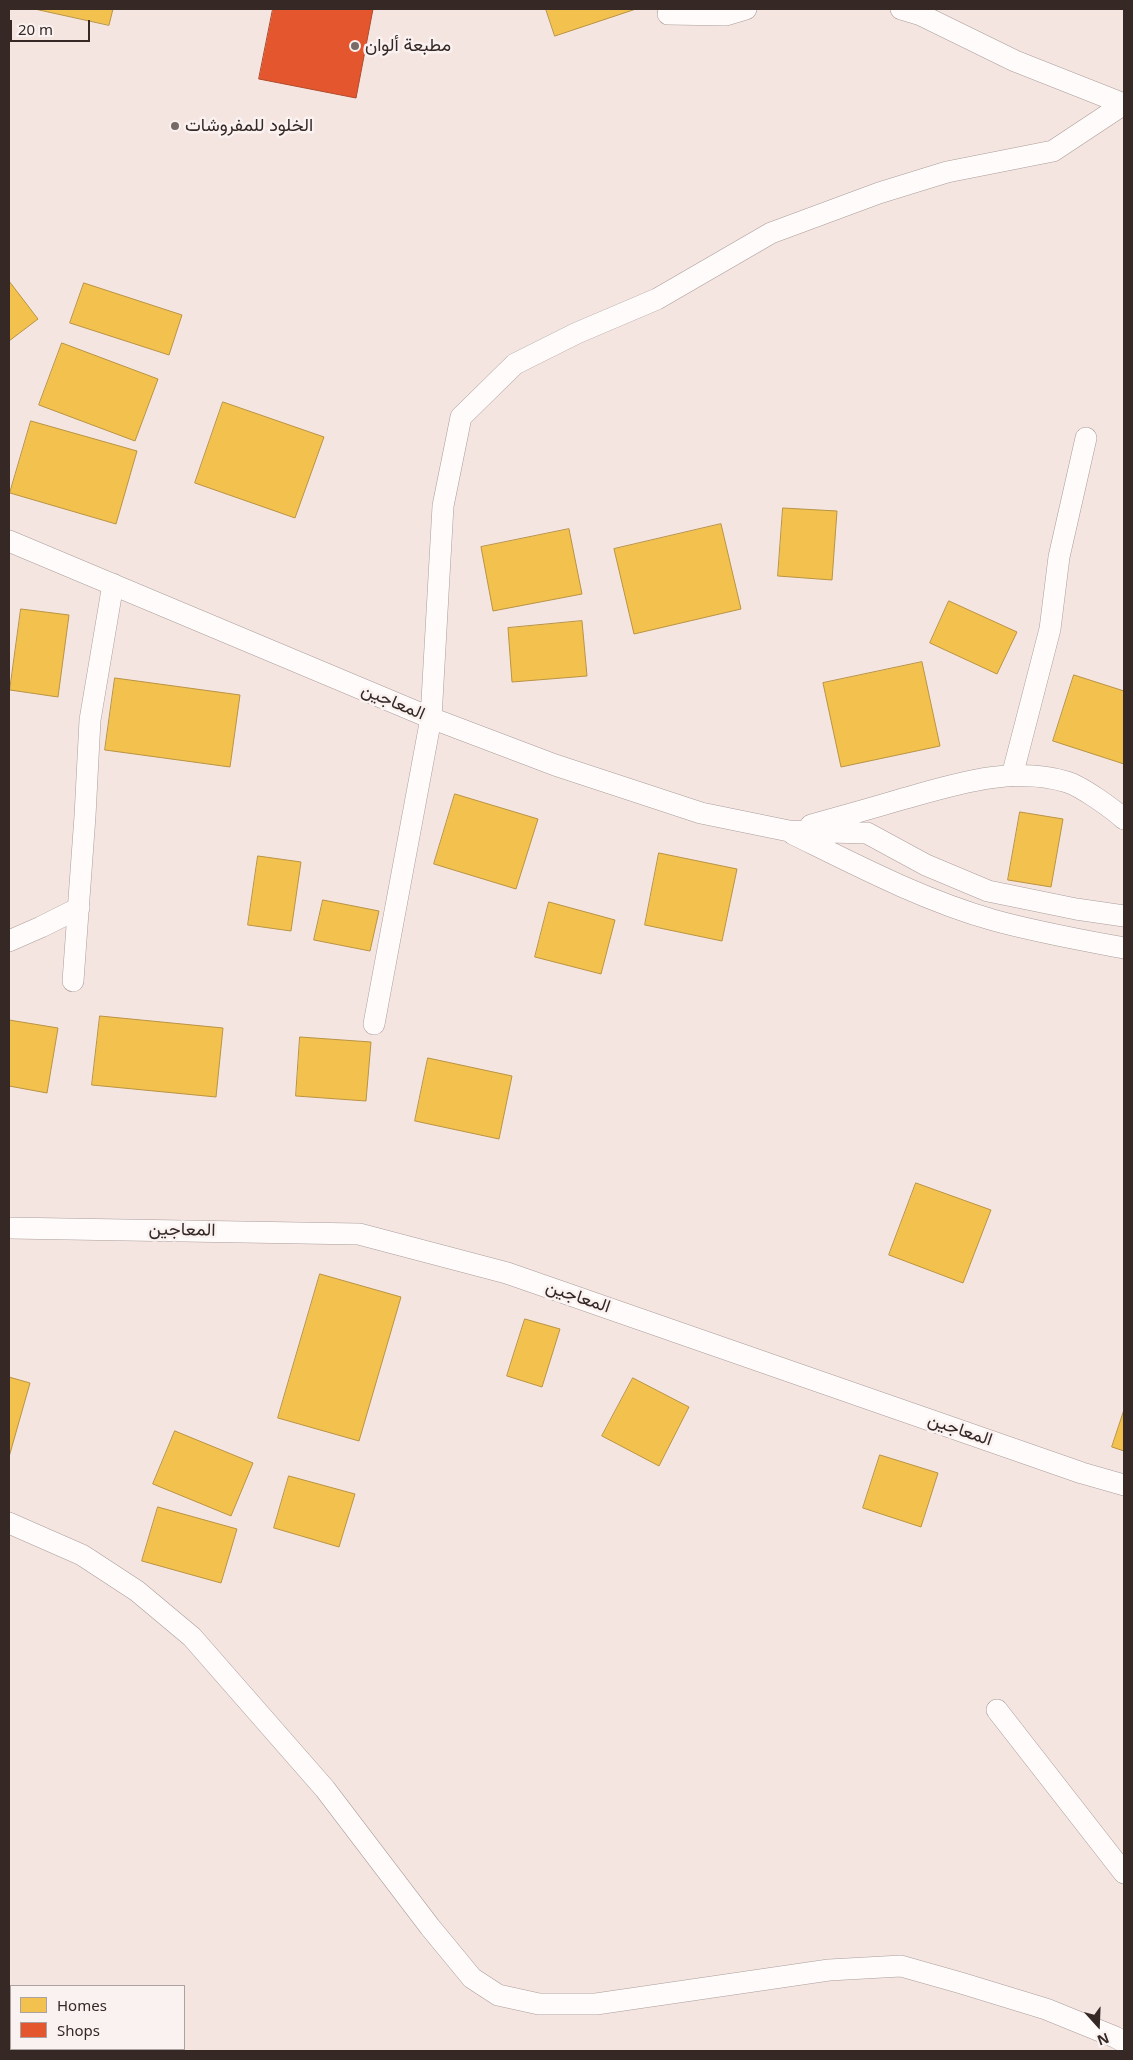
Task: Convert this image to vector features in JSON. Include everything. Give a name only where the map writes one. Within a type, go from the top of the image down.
[{"type":"street","points":[[668,14],[726,15],[746,9]]},
{"type":"street","points":[[900,9],[921,14],[1015,61],[1124,104]]},
{"type":"street","points":[[374,1024],[431,718],[443,506],[461,417],[515,364],[577,333],[657,300],[771,233],[947,172],[1053,151],[1124,104]]},
{"type":"street","points":[[1012,776],[1050,629],[1059,557],[1086,438]]},
{"type":"street","name":"المعاجين","points":[[9,541],[431,718],[555,765],[701,813],[789,831]]},
{"type":"street","points":[[73,982],[90,720],[113,584]]},
{"type":"street","points":[[789,831],[942,788],[1000,775],[1040,776],[1068,782],[1117,812],[1124,819]]},
{"type":"street","points":[[789,831],[867,833],[926,865],[988,891],[1076,910],[1124,916]]},
{"type":"street","points":[[789,831],[865,870],[938,901],[993,920],[1124,948]]},
{"type":"street","points":[[9,941],[78,908]]},
{"type":"street","name":"المعاجين","points":[[9,1228],[359,1234],[507,1273],[1082,1473],[1124,1485]]},
{"type":"street","points":[[9,1523],[82,1555],[138,1591],[192,1637],[325,1789],[430,1927],[472,1978],[498,1995],[539,2004],[596,2004],[828,1970],[901,1966],[1046,2009],[1115,2036],[1124,2042]]},
{"type":"street","points":[[998,1710],[1124,1872]]},
{"type":"building: Homes","points":[[35,9],[113,9],[109,25]]},
{"type":"building: Homes","points":[[546,9],[636,9],[555,36]]},
{"type":"building: Homes","points":[[9,281],[38,319],[9,341]]},
{"type":"building: Homes","points":[[84,283],[182,315],[169,355],[70,323]]},
{"type":"building: Homes","points":[[62,343],[158,379],[135,441],[39,405]]},
{"type":"building: Homes","points":[[223,402],[324,437],[295,518],[195,483]]},
{"type":"building: Homes","points":[[31,421],[137,451],[116,524],[10,493]]},
{"type":"building: Homes","points":[[783,508],[837,511],[832,580],[778,576]]},
{"type":"building: Homes","points":[[721,524],[741,609],[634,634],[614,549]]},
{"type":"building: Homes","points":[[569,529],[582,594],[493,611],[481,547]]},
{"type":"building: Homes","points":[[949,601],[1017,632],[997,674],[930,643]]},
{"type":"building: Homes","points":[[21,609],[69,615],[58,697],[10,690]]},
{"type":"building: Homes","points":[[582,621],[587,676],[512,682],[508,628]]},
{"type":"building: Homes","points":[[922,662],[940,746],[841,767],[823,683]]},
{"type":"building: Homes","points":[[1074,675],[1124,691],[1124,764],[1053,741]]},
{"type":"building: Homes","points":[[115,678],[240,695],[230,767],[105,750]]},
{"type":"building: Homes","points":[[455,794],[538,819],[516,889],[434,864]]},
{"type":"building: Homes","points":[[1020,812],[1063,819],[1051,887],[1008,880]]},
{"type":"building: Homes","points":[[659,853],[737,869],[722,941],[645,925]]},
{"type":"building: Homes","points":[[258,856],[301,862],[291,931],[248,925]]},
{"type":"building: Homes","points":[[323,900],[379,911],[370,951],[314,940]]},
{"type":"building: Homes","points":[[549,902],[615,920],[601,974],[535,957]]},
{"type":"building: Homes","points":[[100,1016],[223,1028],[216,1097],[92,1085]]},
{"type":"building: Homes","points":[[9,1020],[58,1028],[47,1093],[9,1086]]},
{"type":"building: Homes","points":[[300,1037],[371,1042],[366,1101],[296,1096]]},
{"type":"building: Homes","points":[[428,1058],[512,1076],[499,1139],[415,1121]]},
{"type":"building: Homes","points":[[916,1183],[991,1210],[963,1283],[889,1255]]},
{"type":"building: Homes","points":[[320,1274],[401,1297],[359,1441],[278,1418]]},
{"type":"building: Homes","points":[[525,1319],[560,1329],[542,1387],[507,1376]]},
{"type":"building: Homes","points":[[9,1377],[30,1383],[9,1457]]},
{"type":"building: Homes","points":[[633,1378],[689,1407],[659,1466],[602,1436]]},
{"type":"building: Homes","points":[[1124,1410],[1124,1451],[1112,1447]]},
{"type":"building: Homes","points":[[175,1431],[253,1463],[231,1516],[153,1484]]},
{"type":"building: Homes","points":[[880,1455],[938,1473],[921,1527],[863,1508]]},
{"type":"building: Homes","points":[[289,1476],[355,1494],[339,1547],[274,1528]]},
{"type":"building: Homes","points":[[158,1507],[237,1529],[221,1583],[142,1561]]},
{"type":"building: Shops","points":[[273,9],[373,9],[356,98],[259,79]]},
{"type":"place","name":"مطبعة ألوان","points":[[355,46]]},
{"type":"place","name":"الخلود للمفروشات","points":[[175,126]]}]
